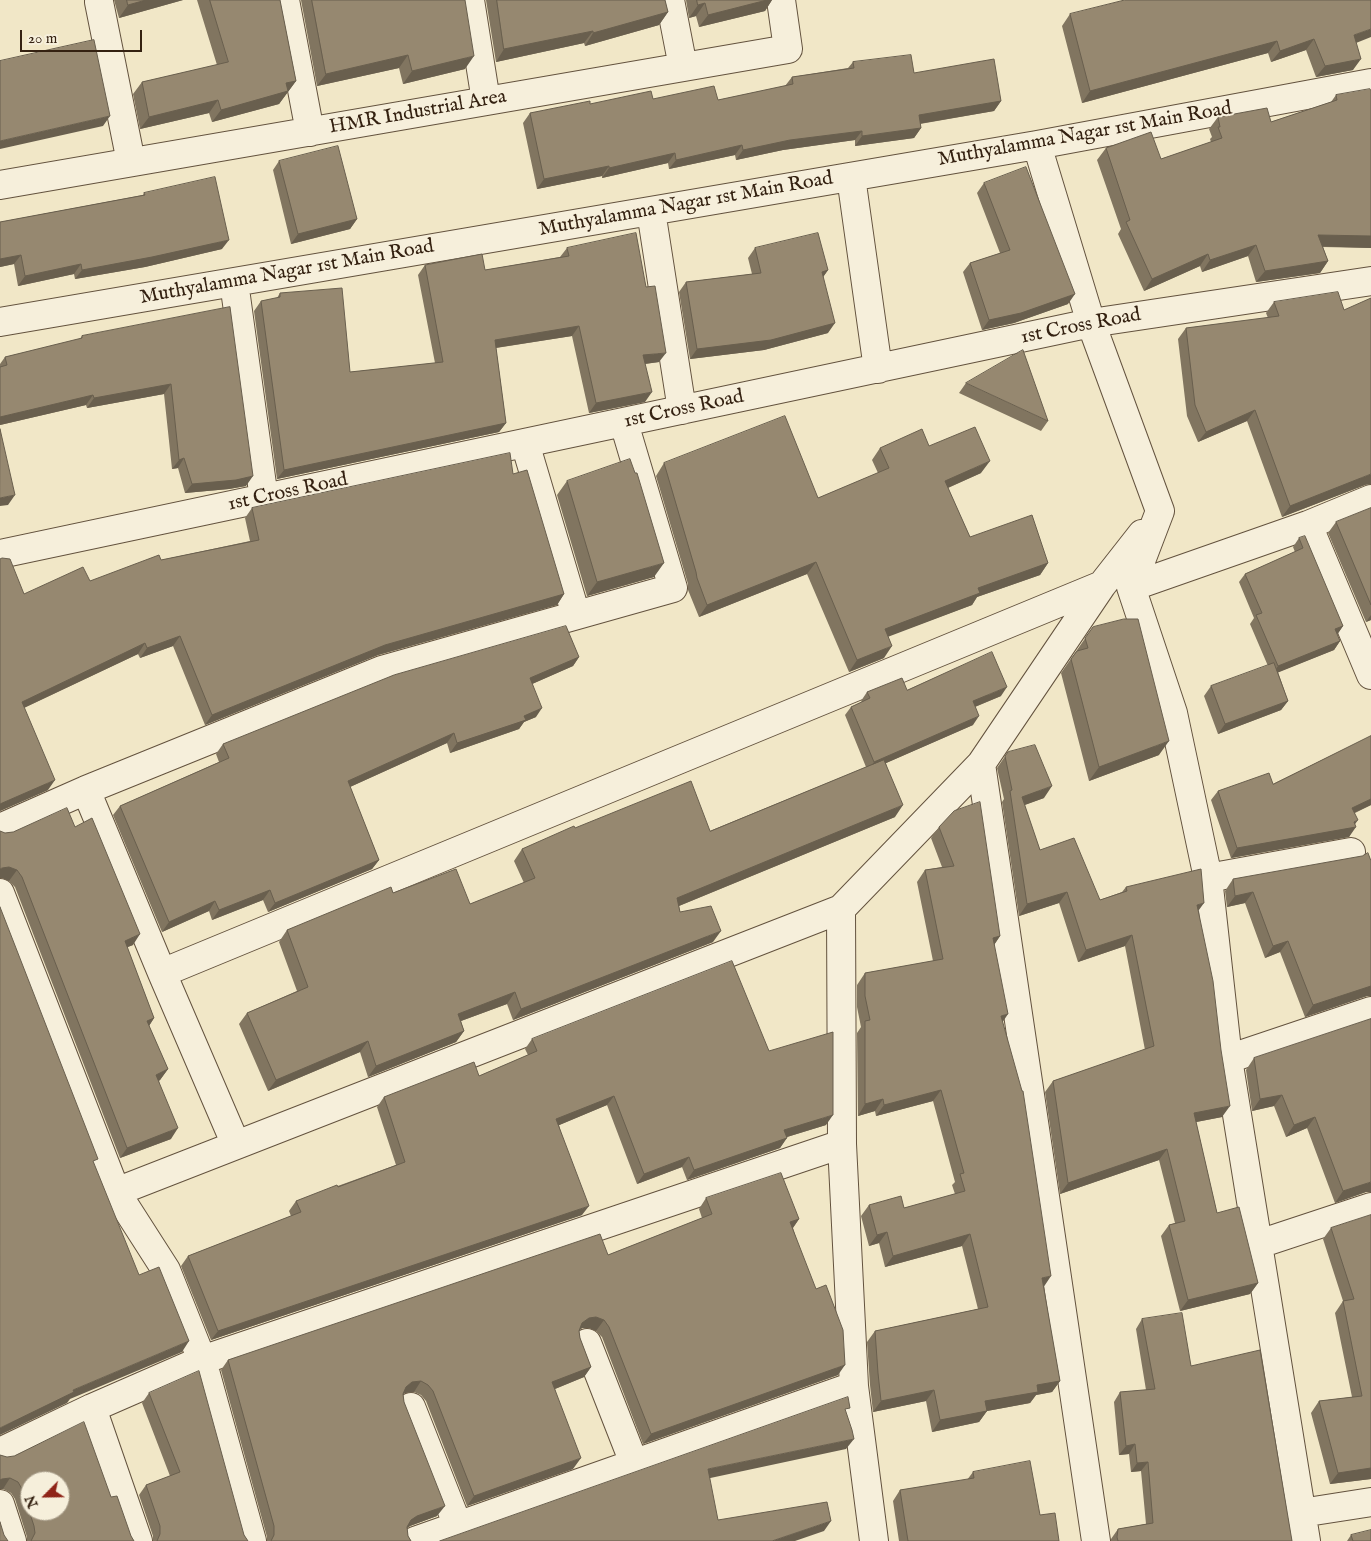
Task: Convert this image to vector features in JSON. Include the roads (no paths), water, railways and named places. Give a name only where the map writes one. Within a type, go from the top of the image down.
[{"type":"street","points":[[285,0],[310,132]]},
{"type":"street","points":[[470,0],[486,101]]},
{"type":"street","points":[[670,0],[683,67]]},
{"type":"street","name":"HMR Industrial Area","points":[[0,185],[788,50],[781,0]]},
{"type":"street","points":[[99,2],[131,162]]},
{"type":"street","name":"Muthyalamma Nagar 1st Main Road","points":[[0,322],[1037,145],[1371,82]]},
{"type":"street","points":[[1037,145],[1091,323],[1160,511],[1131,587],[1173,712],[1208,878],[1228,1059],[1306,1541]]},
{"type":"street","points":[[851,177],[878,369]]},
{"type":"street","points":[[651,212],[682,410]]},
{"type":"street","name":"1st Cross Road","points":[[0,554],[1091,323],[1371,281]]},
{"type":"street","points":[[234,282],[264,499]]},
{"type":"street","points":[[0,828],[86,790],[382,670],[673,588],[624,423]]},
{"type":"street","points":[[525,443],[576,615]]},
{"type":"street","points":[[1131,587],[1308,525],[1371,499]]},
{"type":"street","points":[[116,1192],[841,909],[981,764],[1102,585],[1160,511]]},
{"type":"street","points":[[1308,525],[1371,675]]},
{"type":"street","points":[[162,973],[1102,585]]},
{"type":"street","points":[[981,764],[1096,1541]]},
{"type":"street","points":[[86,790],[236,1145]]},
{"type":"street","points":[[1208,878],[1351,852]]},
{"type":"street","points":[[0,893],[116,1192],[166,1270],[202,1360],[252,1541]]},
{"type":"street","points":[[841,909],[842,1144],[854,1386],[874,1541]]},
{"type":"street","points":[[1228,1059],[1371,1011]]},
{"type":"street","points":[[0,1452],[92,1408],[202,1360],[842,1144]]},
{"type":"street","points":[[1258,1244],[1371,1207]]},
{"type":"street","points":[[587,1343],[634,1464]]},
{"type":"street","points":[[415,1541],[854,1386]]},
{"type":"street","points":[[412,1407],[458,1526]]},
{"type":"street","points":[[92,1408],[138,1541]]},
{"type":"street","points":[[1301,1514],[1371,1502]]},
{"type":"street","points":[[0,1504],[12,1541]]}]
